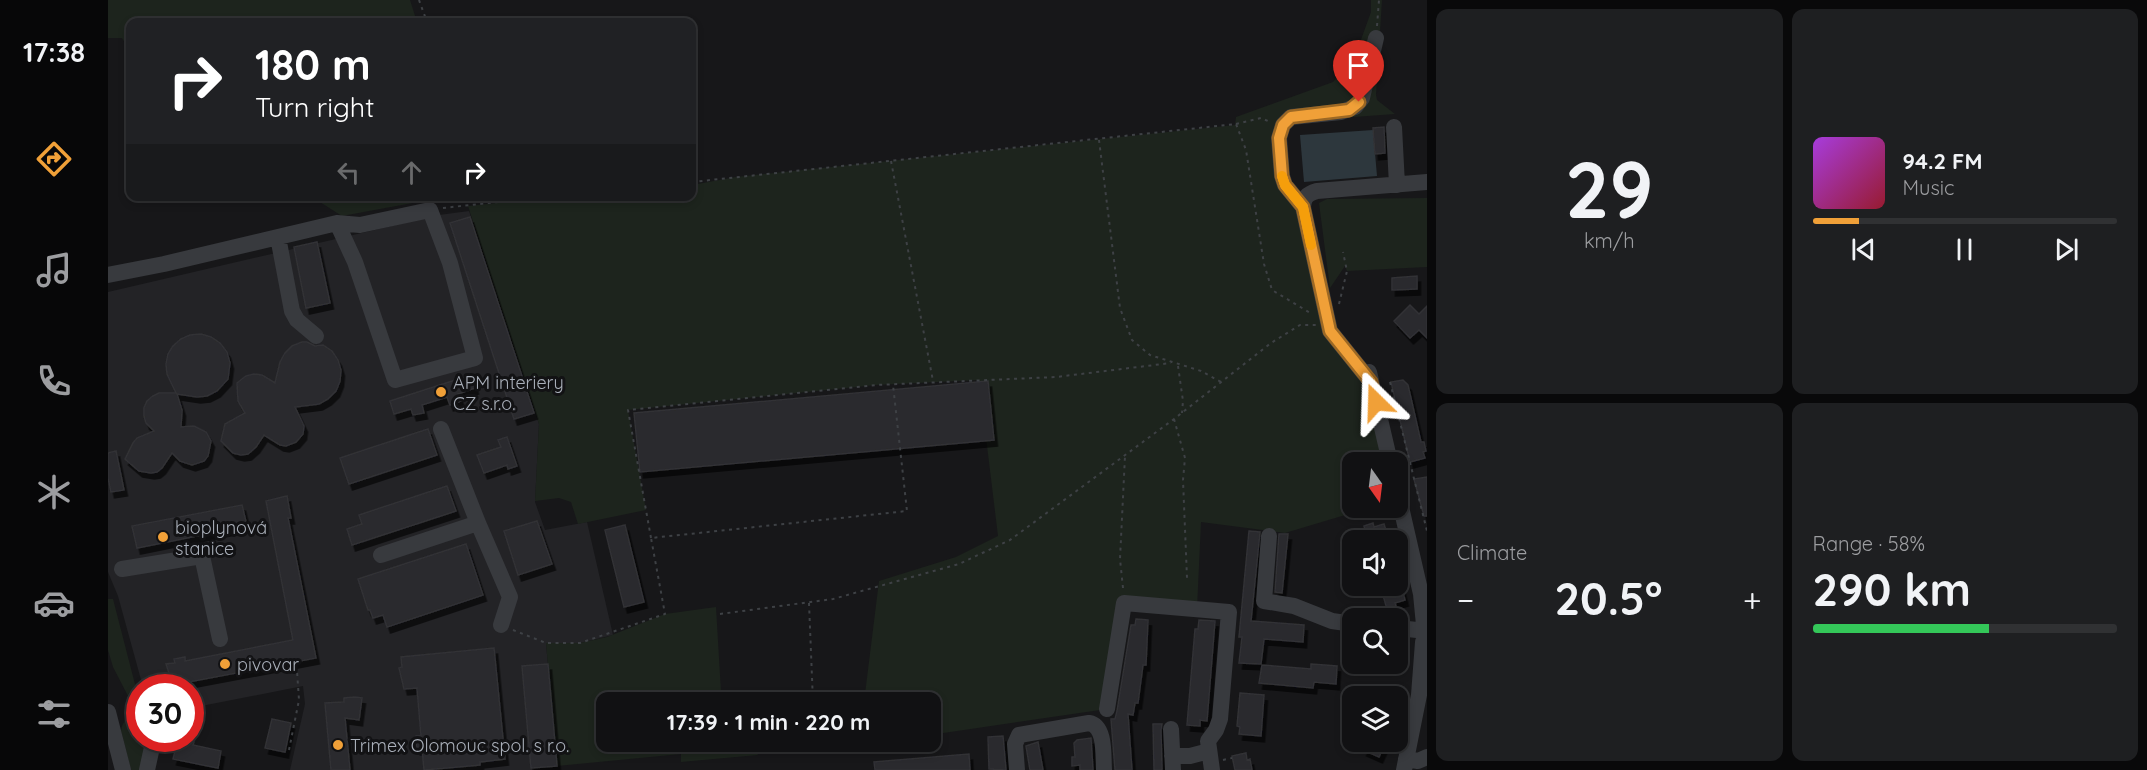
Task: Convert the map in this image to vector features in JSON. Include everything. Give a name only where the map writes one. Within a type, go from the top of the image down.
[{"type":"street","points":[[1303,207],[1285,185],[1282,176],[1280,131],[1286,120],[1291,117],[1355,107],[1362,98],[1376,38]]},
{"type":"street","points":[[1394,127],[1397,185]]},
{"type":"street","points":[[1371,382],[1333,336],[1329,326],[1303,207],[1304,198],[1309,193],[1317,191],[1427,182]]},
{"type":"street","points":[[108,275],[337,223],[360,225],[430,210],[450,263],[475,358],[395,380],[355,262],[337,223]]},
{"type":"street","points":[[278,237],[292,311],[297,320],[315,336]]},
{"type":"street","points":[[1366,362],[1388,452]]},
{"type":"street","points":[[441,429],[510,597],[501,625]]},
{"type":"street","points":[[1405,518],[1422,572],[1424,625],[1427,634],[1423,642],[1419,695],[1405,765]]},
{"type":"street","points":[[381,555],[478,523]]},
{"type":"street","points":[[1269,536],[1263,601],[1294,606],[1332,621],[1342,622]]},
{"type":"street","points":[[122,569],[202,556],[220,639]]},
{"type":"street","points":[[1107,709],[1124,603],[1229,612],[1220,719],[1209,746],[1212,770]]},
{"type":"street","points":[[1408,629],[1427,634]]},
{"type":"street","points":[[108,712],[123,770]]},
{"type":"street","points":[[1017,770],[1015,744],[1019,735],[1086,723],[1095,724],[1100,730],[1104,770]]},
{"type":"street","points":[[1171,729],[1173,763],[1209,746]]},
{"type":"street","points":[[147,770],[151,752]]},
{"type":"street","points":[[1405,765],[1427,757]]},
{"type":"path","points":[[419,0],[426,18]]},
{"type":"path","points":[[1376,38],[1379,0]]},
{"type":"path","points":[[696,182],[1098,140],[1236,124],[1261,118],[1268,120],[1280,131]]},
{"type":"path","points":[[1236,124],[1246,150],[1264,264],[1272,291],[1329,326]]},
{"type":"path","points":[[1098,140],[1120,308],[1132,340],[1150,355],[1178,366],[1201,371],[1221,382]]},
{"type":"path","points":[[891,161],[933,381]]},
{"type":"path","points":[[430,210],[507,201]]},
{"type":"path","points":[[1339,309],[1347,272],[1343,252]]},
{"type":"path","points":[[720,614],[834,599],[959,564],[1010,540],[1174,420],[1271,343],[1300,325],[1329,326]]},
{"type":"path","points":[[501,625],[546,643],[580,643],[665,614],[628,410],[876,385],[1056,377],[1171,363]]},
{"type":"path","points":[[1178,366],[1183,401],[1182,413]]},
{"type":"path","points":[[1390,382],[1427,531]]},
{"type":"path","points":[[651,538],[907,511],[894,385]]},
{"type":"path","points":[[1174,420],[1185,458],[1187,578]]},
{"type":"path","points":[[1124,603],[1120,559],[1125,455]]},
{"type":"path","points":[[809,602],[813,692]]},
{"type":"path","points":[[289,750],[300,700],[297,671]]},
{"type":"shaded area","points":[[108,0],[410,0],[416,18],[126,18],[126,44],[122,38],[108,38]]},
{"type":"shaded area","points":[[1371,0],[1382,0],[1376,95],[1377,100],[1395,114],[1299,121],[1280,131],[1325,334],[1366,381],[1382,452],[1342,452],[1342,516],[1285,533],[1201,522],[1197,609],[1124,603],[1107,709],[941,733],[941,692],[865,692],[879,581],[956,557],[998,536],[979,380],[876,385],[628,410],[646,510],[578,524],[571,502],[559,498],[535,501],[539,424],[468,206],[516,201],[696,201],[696,184],[736,177],[1235,125],[1236,117],[1333,82],[1354,59],[1371,12]]},
{"type":"shaded area","points":[[1373,130],[1377,176],[1304,182],[1300,135]]},
{"type":"shaded area","points":[[1427,198],[1427,267],[1347,271],[1345,266],[1330,288],[1319,203],[1327,199]]},
{"type":"shaded area","points":[[318,201],[423,201],[342,216]]},
{"type":"shaded area","points":[[469,211],[539,424],[535,502],[545,530],[587,522],[613,635],[580,643],[546,643],[557,766],[532,768],[532,770],[290,770],[305,704],[303,686],[204,705],[204,674],[139,674],[118,596],[108,572],[108,292],[439,215]]},
{"type":"shaded area","points":[[108,599],[113,599],[132,674],[126,674],[126,692],[113,667],[108,650]]},
{"type":"shaded area","points":[[716,607],[721,692],[596,692],[596,752],[756,752],[758,755],[681,762],[681,754],[557,766],[546,643],[580,643],[607,637],[665,614]]},
{"type":"shaded area","points":[[126,720],[126,750],[121,731]]},
{"type":"shaded area","points":[[126,752],[146,752],[142,770],[131,770]]},
{"type":"building","points":[[1384,127],[1385,153],[1375,154],[1373,128]]},
{"type":"building","points":[[470,217],[534,413],[514,419],[450,223]]},
{"type":"building","points":[[317,242],[330,303],[306,308],[294,247]]},
{"type":"building","points":[[1417,276],[1417,289],[1392,290],[1392,278]]},
{"type":"building","points":[[1410,305],[1419,314],[1427,306],[1427,338],[1419,330],[1410,338],[1394,321]]},
{"type":"building","points":[[201,334],[220,343],[227,352],[230,363],[228,379],[217,391],[207,396],[177,394],[182,410],[181,427],[194,426],[206,432],[211,441],[208,456],[204,461],[192,465],[180,461],[172,453],[157,472],[139,471],[125,459],[137,438],[154,431],[146,423],[144,416],[147,401],[159,393],[176,393],[167,374],[168,354],[181,339]]},
{"type":"building","points":[[302,342],[315,346],[323,345],[332,351],[341,370],[336,391],[319,404],[295,407],[304,426],[303,434],[296,442],[286,446],[280,445],[264,435],[248,454],[233,453],[221,441],[225,424],[245,413],[238,401],[237,383],[246,376],[254,374],[262,375],[275,383],[280,362],[285,353],[292,346]]},
{"type":"building","name":"APM interiery CZ s.r.o.","points":[[471,375],[475,388],[458,394],[461,401],[450,405],[447,397],[422,405],[424,413],[413,415],[411,409],[394,414],[390,401]]},
{"type":"building","points":[[1403,380],[1408,385],[1421,442],[1424,442],[1425,458],[1410,462],[1391,382]]},
{"type":"building","points":[[988,381],[994,440],[640,472],[634,413]]},
{"type":"building","points":[[428,429],[437,455],[349,484],[340,458]]},
{"type":"building","points":[[507,437],[517,466],[508,469],[507,465],[484,473],[477,455],[501,447],[498,440]]},
{"type":"building","points":[[116,451],[124,490],[111,492],[108,478],[108,453]]},
{"type":"building","points":[[1427,477],[1427,516],[1424,516],[1414,479]]},
{"type":"building","points":[[447,486],[456,511],[352,545],[347,529],[362,524],[359,515]]},
{"type":"building","points":[[287,496],[291,518],[288,518],[316,658],[204,679],[204,674],[169,674],[166,664],[175,663],[174,659],[185,657],[185,661],[293,640],[266,501]]},
{"type":"building","name":"bioplynová stanice","points":[[242,505],[247,526],[137,548],[132,526]]},
{"type":"building","points":[[537,521],[552,564],[518,575],[504,531]]},
{"type":"building","points":[[1373,523],[1374,527],[1384,524],[1386,530],[1365,530],[1364,526]]},
{"type":"building","points":[[625,525],[644,602],[624,607],[605,530]]},
{"type":"building","points":[[1249,531],[1260,532],[1251,621],[1304,625],[1303,642],[1264,639],[1261,664],[1239,663],[1242,637],[1239,637]]},
{"type":"building","points":[[1279,534],[1288,534],[1282,593],[1275,592]]},
{"type":"building","points":[[466,544],[483,595],[387,627],[383,615],[373,618],[358,579]]},
{"type":"building","points":[[1383,596],[1404,596],[1405,600],[1395,603],[1396,606],[1387,608]]},
{"type":"building","points":[[1136,619],[1148,620],[1146,665],[1143,665],[1138,703],[1135,703],[1133,715],[1128,714],[1132,770],[1115,770],[1111,719],[1115,719],[1117,711],[1131,625],[1135,625]]},
{"type":"building","points":[[1199,620],[1215,621],[1207,721],[1200,720],[1200,726],[1187,725],[1195,629],[1198,629]]},
{"type":"building","points":[[494,648],[505,759],[480,762],[480,765],[424,770],[422,748],[417,749],[416,736],[421,736],[417,688],[404,689],[399,668],[402,667],[401,657]]},
{"type":"building","points":[[548,664],[557,766],[531,768],[522,666]]},
{"type":"building","points":[[1311,664],[1337,666],[1336,684],[1314,682],[1313,688],[1259,683],[1262,665],[1311,669]]},
{"type":"building","points":[[1240,693],[1264,695],[1261,736],[1239,734],[1240,727],[1237,726]]},
{"type":"building","name":"Trimex Olomouc spol. s r.o.","points":[[344,698],[362,698],[359,720],[345,718],[350,770],[331,770],[325,703],[344,702]]},
{"type":"building","points":[[272,719],[291,723],[285,752],[265,748]]},
{"type":"building","points":[[1153,724],[1162,724],[1162,770],[1154,770]]},
{"type":"building","points":[[1003,736],[1006,770],[989,769],[988,737]]},
{"type":"building","points":[[1091,738],[1093,770],[1080,770],[1080,765],[1072,766],[1072,757],[1075,757],[1074,743],[1077,740]]},
{"type":"building","points":[[1038,742],[1043,770],[1030,770],[1026,746]]},
{"type":"building","points":[[204,747],[221,751],[218,768],[173,759],[175,752],[204,752]]},
{"type":"building","points":[[1368,752],[1381,752],[1379,757]]},
{"type":"building","points":[[1246,753],[1252,770],[1235,770],[1232,756]]},
{"type":"building","points":[[969,754],[970,770],[875,770],[874,762]]},
{"type":"slow traffic","points":[[1282,176],[1285,185],[1303,207],[1311,245]]},
{"type":"place","name":"APM interiery CZ s.r.o.","points":[[441,392]]},
{"type":"place","name":"bioplynová stanice","points":[[163,537]]},
{"type":"place","name":"pivovar","points":[[225,664]]},
{"type":"place","name":"Trimex Olomouc spol. s r.o.","points":[[338,745]]},
{"type":"route","points":[[1359,102],[1349,110],[1291,117],[1283,125],[1279,138],[1282,176],[1285,185],[1303,207],[1330,331],[1371,382],[1376,402]]}]
